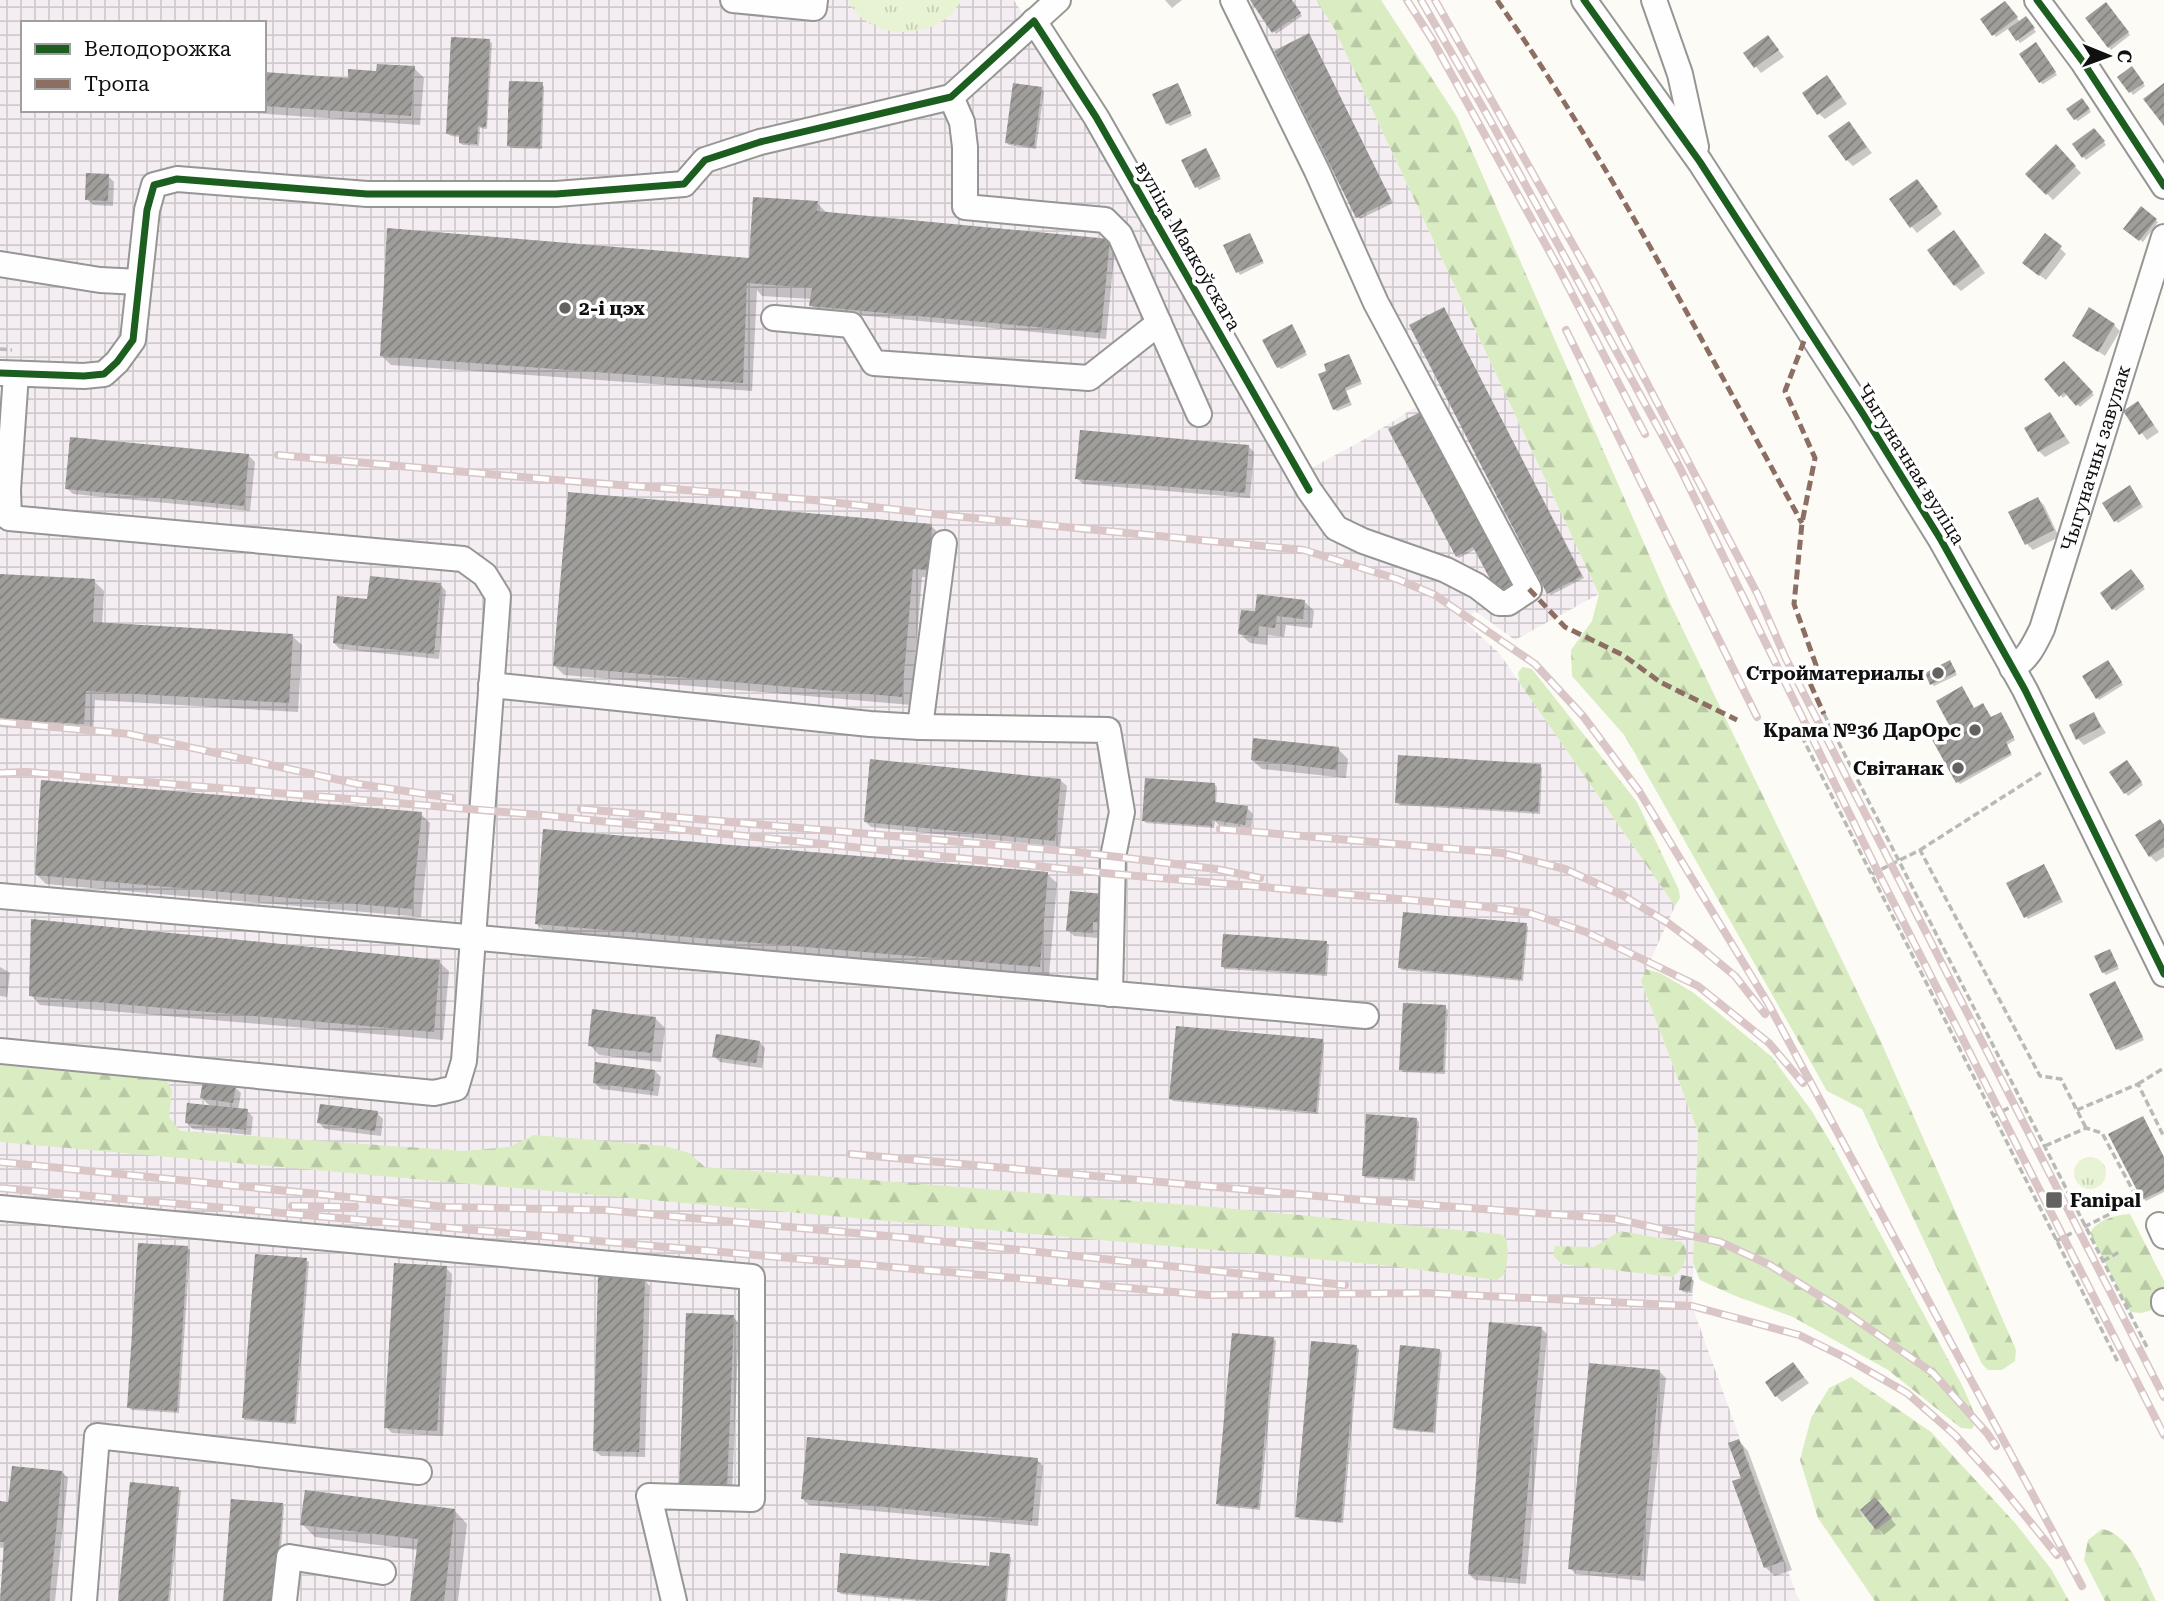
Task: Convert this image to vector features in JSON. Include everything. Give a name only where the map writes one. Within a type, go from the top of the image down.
[{"type":"street","points":[[733,0],[814,8],[815,0]]},
{"type":"street","points":[[0,1051],[434,1093],[456,1088],[464,1061],[498,596],[485,575],[463,559],[5,518],[10,366],[84,376],[104,374],[117,362],[133,340],[147,210],[154,185],[177,179],[367,194],[556,194],[684,184],[705,160],[760,142],[951,97],[1058,0]]},
{"type":"street","name":"вуліца Маякоўскага","points":[[1034,20],[1096,117],[1309,491],[1336,528],[1363,541],[1446,570],[1477,586],[1499,603],[1508,603],[1529,589],[1376,303],[1317,171],[1233,0]]},
{"type":"street","name":"Чыгуначная вуліца","points":[[1584,0],[1700,162],[1920,506],[2025,690],[2164,974]]},
{"type":"street","points":[[1654,0],[1680,74],[1700,162]]},
{"type":"street","points":[[2037,0],[2082,62],[2164,186]]},
{"type":"street","points":[[1651,91],[1680,74]]},
{"type":"street","points":[[951,97],[962,122],[965,207],[1105,220],[1120,235],[1199,414]]},
{"type":"street","name":"Чыгуначны завулак","points":[[2012,668],[2021,663],[2028,654],[2042,629],[2164,237]]},
{"type":"street","points":[[0,264],[100,280],[139,282]]},
{"type":"street","points":[[774,318],[850,325],[874,363],[1089,378],[1159,323]]},
{"type":"street","points":[[920,727],[944,543]]},
{"type":"street","points":[[491,685],[870,724],[1108,730],[1122,812],[1113,857],[1110,994]]},
{"type":"street","points":[[0,896],[1366,1016]]},
{"type":"street","points":[[0,1208],[752,1277],[752,1499],[649,1496],[674,1601]]},
{"type":"street","points":[[84,1601],[97,1436],[419,1472]]},
{"type":"street","points":[[284,1601],[289,1557],[383,1572]]},
{"type":"path","points":[[0,349],[10,366]]},
{"type":"path","points":[[1824,713],[2148,1349]]},
{"type":"path","points":[[1797,727],[2118,1362]]},
{"type":"path","points":[[1871,875],[1920,850],[2046,770]]},
{"type":"path","points":[[1920,850],[2040,1076],[2061,1079],[2086,1128]]},
{"type":"path","points":[[2077,1110],[2138,1084],[2164,1068]]},
{"type":"path","points":[[2138,1084],[2164,1137]]},
{"type":"path","points":[[1993,1116],[2022,1101]]},
{"type":"path","points":[[2045,1146],[2086,1128],[2102,1133],[2152,1229],[2162,1230]]},
{"type":"path","points":[[2056,1241],[2138,1200]]},
{"type":"path","points":[[2103,1261],[2121,1251]]},
{"type":"shaded area","points":[[0,0],[1014,0],[1304,472],[1365,439],[1417,406],[1289,125],[1242,0],[1316,0],[1334,28],[1599,594],[1515,640],[1475,611],[1465,622],[1499,653],[1675,906],[1641,981],[1698,1132],[1692,1306],[1799,1601],[0,1601]]},
{"type":"green space","points":[[848,0],[962,0],[944,20],[919,30],[905,32],[891,31],[866,21]]},
{"type":"green space","points":[[1316,0],[1381,0],[1457,117],[1672,607],[1878,1035],[2016,1350],[2015,1361],[2002,1370],[1988,1370],[1982,1364],[1862,1109],[1827,1091],[1625,736],[1572,676],[1571,650],[1592,621],[1599,594],[1334,28]]},
{"type":"green space","points":[[1523,667],[1532,669],[1637,802],[1679,890],[1680,898],[1675,906],[1519,682],[1518,672]]},
{"type":"green space","points":[[1646,969],[1660,973],[1694,993],[1772,1057],[1811,1110],[1963,1387],[1977,1420],[1972,1429],[1961,1428],[1888,1370],[1793,1317],[1700,1280],[1693,1263],[1698,1132],[1641,981]]},
{"type":"green space","points":[[0,1065],[166,1080],[172,1090],[169,1117],[180,1131],[464,1151],[509,1147],[534,1135],[665,1146],[689,1153],[705,1167],[1214,1207],[1500,1234],[1506,1237],[1508,1253],[1505,1274],[1497,1280],[1382,1265],[0,1142]]},
{"type":"green space","points":[[2090,1157],[2101,1162],[2106,1173],[2101,1184],[2090,1189],[2079,1184],[2074,1173],[2079,1162]]},
{"type":"green space","points":[[2130,1214],[2164,1281],[2164,1287],[2152,1310],[2142,1313],[2130,1312],[2090,1233],[2107,1219]]},
{"type":"green space","points":[[1620,1231],[1682,1242],[1686,1251],[1683,1265],[1673,1277],[1561,1264],[1553,1255],[1555,1246],[1594,1247]]},
{"type":"green space","points":[[1851,1377],[1931,1432],[2016,1524],[2051,1569],[2069,1601],[1875,1601],[1818,1518],[1800,1460],[1811,1418],[1829,1388]]},
{"type":"green space","points":[[2102,1529],[2121,1539],[2129,1548],[2156,1601],[2105,1601],[2084,1560],[2088,1540]]},
{"type":"building","points":[[1250,0],[1292,0],[1301,13],[1272,33]]},
{"type":"building","points":[[2005,1],[2018,17],[1992,36],[1980,19]]},
{"type":"building","points":[[2106,2],[2129,32],[2108,48],[2085,18]]},
{"type":"building","points":[[2026,16],[2035,28],[2016,41],[2008,29]]},
{"type":"building","points":[[1309,33],[1391,200],[1356,218],[1274,51]]},
{"type":"building","points":[[1768,35],[1779,50],[1754,68],[1743,53]]},
{"type":"building","points":[[451,37],[490,39],[486,127],[478,126],[477,144],[459,143],[459,135],[446,134]]},
{"type":"building","points":[[2036,42],[2056,72],[2039,83],[2019,54]]},
{"type":"building","points":[[377,64],[415,66],[411,116],[266,106],[266,72],[348,78],[348,69],[376,71]]},
{"type":"building","points":[[2132,66],[2144,83],[2129,93],[2117,77]]},
{"type":"building","points":[[1827,75],[1842,97],[1817,115],[1802,93]]},
{"type":"building","points":[[509,81],[543,82],[540,147],[507,146]]},
{"type":"building","points":[[1013,83],[1042,87],[1034,147],[1005,143]]},
{"type":"building","points":[[1178,83],[1191,113],[1166,124],[1152,94]]},
{"type":"building","points":[[2164,83],[2164,126],[2143,99]]},
{"type":"building","points":[[2082,98],[2090,109],[2074,120],[2066,109]]},
{"type":"building","points":[[1849,121],[1867,147],[1846,161],[1828,136]]},
{"type":"building","points":[[2094,128],[2105,141],[2082,158],[2072,144]]},
{"type":"building","points":[[2056,144],[2076,166],[2046,195],[2025,174]]},
{"type":"building","points":[[1206,148],[1220,176],[1195,188],[1181,160]]},
{"type":"building","points":[[86,173],[109,174],[108,201],[85,200]]},
{"type":"building","points":[[1917,179],[1938,207],[1910,228],[1889,199]]},
{"type":"building","points":[[753,197],[818,201],[817,211],[1110,239],[1101,333],[809,306],[812,288],[747,283],[743,383],[380,356],[387,228],[749,258]]},
{"type":"building","points":[[2141,206],[2157,219],[2139,241],[2123,229]]},
{"type":"building","points":[[1954,230],[1980,266],[1954,286],[1927,250]]},
{"type":"building","points":[[1250,233],[1263,261],[1236,273],[1223,245]]},
{"type":"building","points":[[2045,233],[2062,246],[2039,276],[2022,263]]},
{"type":"building","points":[[1444,307],[1582,576],[1547,594],[1409,325]]},
{"type":"building","points":[[2089,307],[2115,324],[2098,352],[2072,336]]},
{"type":"building","points":[[1292,324],[1306,352],[1277,368],[1262,340]]},
{"type":"building","points":[[1349,354],[1361,381],[1345,388],[1350,402],[1333,410],[1318,374],[1326,371],[1324,364]]},
{"type":"building","points":[[2064,361],[2093,392],[2076,406],[2064,392],[2059,397],[2044,379]]},
{"type":"building","points":[[2138,401],[2154,425],[2139,435],[2123,411]]},
{"type":"building","points":[[1422,411],[1516,587],[1499,596],[1473,547],[1456,557],[1388,429]]},
{"type":"building","points":[[2050,412],[2065,436],[2038,452],[2024,428]]},
{"type":"building","points":[[1080,430],[1249,445],[1245,493],[1075,479]]},
{"type":"building","points":[[70,437],[249,454],[244,506],[65,489]]},
{"type":"building","points":[[2130,485],[2141,504],[2114,522],[2102,503]]},
{"type":"building","points":[[568,492],[932,524],[928,570],[913,569],[902,697],[553,666]]},
{"type":"building","points":[[2038,497],[2054,530],[2025,545],[2008,512]]},
{"type":"building","points":[[2131,569],[2144,586],[2112,610],[2100,593]]},
{"type":"building","points":[[0,574],[95,579],[93,622],[293,634],[289,703],[86,691],[84,724],[0,719]]},
{"type":"building","points":[[370,576],[441,583],[434,654],[333,643],[337,596],[367,599]]},
{"type":"building","points":[[1257,594],[1305,600],[1303,619],[1277,616],[1275,628],[1259,626],[1258,637],[1238,634],[1241,610],[1255,611]]},
{"type":"building","points":[[1950,660],[1956,672],[1930,685],[1925,673]]},
{"type":"building","points":[[2108,660],[2122,682],[2096,699],[2082,676]]},
{"type":"building","name":"Крама №36 ДарОрс","points":[[1962,686],[1974,708],[1983,703],[1991,717],[2001,712],[2014,737],[2006,742],[2011,753],[1956,783],[1930,736],[1949,725],[1936,701]]},
{"type":"building","points":[[2094,712],[2101,727],[2076,740],[2069,725]]},
{"type":"building","points":[[1253,738],[1339,747],[1337,770],[1251,760]]},
{"type":"building","points":[[1398,755],[1541,764],[1538,812],[1395,803]]},
{"type":"building","points":[[870,759],[1061,779],[1055,841],[864,822]]},
{"type":"building","points":[[2127,760],[2142,782],[2124,794],[2109,772]]},
{"type":"building","points":[[1145,778],[1215,783],[1215,802],[1248,806],[1245,825],[1212,820],[1212,826],[1142,821]]},
{"type":"building","points":[[41,780],[422,812],[412,909],[35,875]]},
{"type":"building","points":[[2160,819],[2164,825],[2164,847],[2149,857],[2135,835]]},
{"type":"building","points":[[543,829],[1048,872],[1040,967],[535,924]]},
{"type":"building","points":[[2044,864],[2061,899],[2024,918],[2006,883]]},
{"type":"building","points":[[1070,891],[1105,894],[1102,923],[1093,922],[1093,933],[1066,931]]},
{"type":"building","points":[[1403,912],[1527,923],[1521,979],[1398,968]]},
{"type":"building","points":[[31,919],[440,960],[434,1032],[29,996]]},
{"type":"building","points":[[1223,934],[1327,941],[1325,974],[1221,967]]},
{"type":"building","points":[[2110,949],[2118,966],[2102,973],[2094,956]]},
{"type":"building","points":[[2115,981],[2143,1037],[2116,1050],[2089,994]]},
{"type":"building","points":[[1403,1003],[1446,1005],[1443,1072],[1399,1070]]},
{"type":"building","points":[[592,1009],[656,1017],[652,1053],[588,1046]]},
{"type":"building","points":[[1176,1026],[1323,1039],[1316,1112],[1169,1099]]},
{"type":"building","points":[[716,1034],[760,1041],[756,1063],[712,1057]]},
{"type":"building","points":[[595,1062],[655,1070],[653,1091],[593,1083]]},
{"type":"building","points":[[203,1080],[236,1085],[233,1103],[200,1098]]},
{"type":"building","points":[[187,1103],[248,1109],[246,1130],[185,1123]]},
{"type":"building","points":[[320,1104],[378,1111],[375,1131],[317,1123]]},
{"type":"building","points":[[1366,1114],[1417,1118],[1413,1179],[1362,1176]]},
{"type":"building","name":"Fanipal","points":[[2143,1116],[2164,1157],[2164,1189],[2142,1200],[2108,1134]]},
{"type":"building","points":[[138,1243],[188,1246],[177,1411],[127,1408]]},
{"type":"building","points":[[255,1254],[307,1258],[294,1422],[242,1418]]},
{"type":"building","points":[[394,1263],[447,1266],[437,1431],[384,1428]]},
{"type":"building","points":[[1681,1275],[1692,1277],[1690,1291],[1679,1290]]},
{"type":"building","points":[[598,1277],[645,1278],[639,1452],[593,1451]]},
{"type":"building","points":[[686,1313],[734,1315],[727,1489],[679,1487]]},
{"type":"building","points":[[1489,1322],[1542,1327],[1520,1579],[1468,1574]]},
{"type":"building","points":[[1232,1333],[1274,1337],[1258,1508],[1216,1504]]},
{"type":"building","points":[[1311,1341],[1357,1345],[1341,1522],[1295,1517]]},
{"type":"building","points":[[1400,1345],[1440,1349],[1433,1432],[1393,1428]]},
{"type":"building","points":[[1793,1362],[1804,1377],[1775,1397],[1765,1382]]},
{"type":"building","points":[[1589,1363],[1660,1370],[1640,1576],[1568,1569]]},
{"type":"building","points":[[807,1437],[1038,1458],[1032,1521],[801,1499]]},
{"type":"building","points":[[1739,1439],[1784,1561],[1764,1568],[1732,1481],[1741,1478],[1728,1443]]},
{"type":"building","points":[[12,1466],[62,1471],[49,1601],[0,1601],[4,1542],[0,1542],[0,1501],[8,1502]]},
{"type":"building","points":[[130,1482],[179,1487],[168,1601],[118,1601]]},
{"type":"building","points":[[305,1490],[455,1509],[444,1601],[410,1601],[418,1539],[300,1525]]},
{"type":"building","points":[[1875,1497],[1892,1518],[1876,1530],[1860,1510]]},
{"type":"building","points":[[231,1499],[283,1503],[274,1601],[223,1601]]},
{"type":"building","points":[[990,1552],[1010,1554],[1005,1601],[936,1601],[837,1592],[840,1553],[989,1566]]},
{"type":"railway","points":[[1407,0],[1433,41],[1558,267],[1645,434]]},
{"type":"railway","points":[[1421,0],[1490,120],[1679,466],[1878,872],[2164,1435]]},
{"type":"railway","points":[[1435,0],[1594,282],[1758,595],[1786,659],[2164,1397]]},
{"type":"railway","points":[[1566,330],[1757,717]]},
{"type":"railway","points":[[278,455],[813,500],[1304,550],[1397,579],[1435,595],[1535,664],[1583,716],[1639,791],[1769,1005],[2082,1586]]},
{"type":"railway","points":[[0,722],[129,734],[358,784],[452,798]]},
{"type":"railway","points":[[0,773],[27,772],[541,815],[1114,874],[1479,906],[1529,913],[1586,932],[1698,986],[1769,1043],[1803,1083]]},
{"type":"railway","points":[[581,809],[1077,852],[1216,869],[1260,878]]},
{"type":"railway","points":[[1220,829],[1502,853],[1565,869],[1622,895],[1668,923],[1735,976],[1765,1014]]},
{"type":"railway","points":[[850,1154],[1350,1199],[1616,1219],[1720,1242],[1770,1265],[1841,1309],[1933,1373],[1996,1446]]},
{"type":"railway","points":[[0,1162],[446,1207],[605,1210],[909,1238],[1345,1285]]},
{"type":"railway","points":[[0,1188],[1207,1295],[1426,1293],[1692,1306],[1799,1335],[1907,1393],[1955,1435],[1997,1481],[2057,1555]]},
{"type":"railway","points":[[292,1206],[355,1207]]},
{"type":"marked path","points":[[1497,0],[1580,127],[1618,192],[1802,523]]},
{"type":"marked path","points":[[1804,341],[1785,391],[1815,458],[1802,523],[1794,604],[1816,665],[1809,681],[1824,714]]},
{"type":"marked path","points":[[1529,589],[1565,627],[1623,655],[1660,682],[1737,720]]},
{"type":"cycle path","points":[[1584,0],[1700,162],[1941,540],[2025,690],[2164,974]]},
{"type":"cycle path","points":[[2037,0],[2083,62],[2164,186]]},
{"type":"cycle path","points":[[0,373],[84,376],[104,374],[117,362],[133,340],[147,210],[154,185],[177,179],[367,194],[556,194],[684,184],[705,160],[760,142],[951,97],[1034,21],[1096,117],[1309,490]]},
{"type":"place","name":"2-і цэх","points":[[565,308]]},
{"type":"place","name":"Стройматериалы","points":[[1938,673]]},
{"type":"place","name":"Крама №36 ДарОрс","points":[[1975,730]]},
{"type":"place","name":"Світанак","points":[[1958,768]]},
{"type":"place","name":"Fanipal","points":[[2054,1200]]}]
